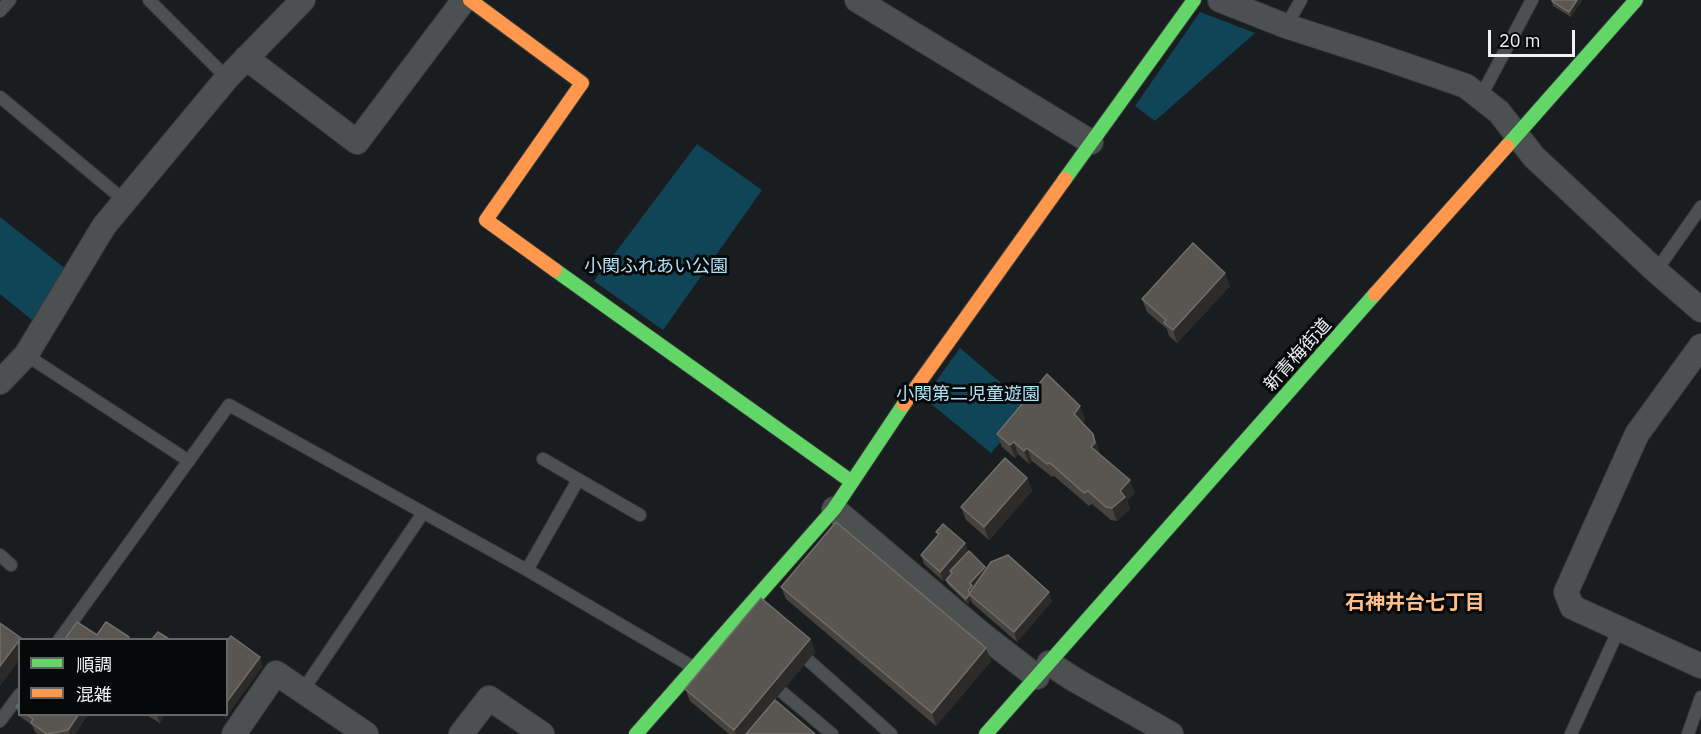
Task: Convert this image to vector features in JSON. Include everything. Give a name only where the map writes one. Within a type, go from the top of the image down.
[{"type":"street","points":[[246,58],[357,142],[464,0]]},
{"type":"street","points":[[470,0],[582,83],[486,220],[852,482]]},
{"type":"street","points":[[857,0],[1091,142]]},
{"type":"street","points":[[636,734],[834,509],[920,380],[1194,0]]},
{"type":"street","points":[[1220,0],[1286,26],[1466,86],[1499,112],[1534,157],[1701,310]]},
{"type":"street","name":"新青梅街道","points":[[986,734],[1636,0]]},
{"type":"street","points":[[0,382],[26,355],[104,226],[227,78],[293,4]]},
{"type":"street","points":[[1701,346],[1637,434],[1566,592],[1572,607],[1701,666]]},
{"type":"street","points":[[834,509],[979,632],[1043,670],[1075,680],[1171,734]]},
{"type":"street","points":[[234,734],[276,673],[366,734]]},
{"type":"street","points":[[461,734],[489,698],[542,734]]},
{"type":"lane","points":[[149,0],[227,78]]},
{"type":"lane","points":[[1286,26],[1301,0]]},
{"type":"lane","points":[[1480,96],[1532,0]]},
{"type":"lane","points":[[0,98],[125,201]]},
{"type":"lane","points":[[1656,270],[1701,207]]},
{"type":"lane","points":[[26,355],[189,461]]},
{"type":"lane","points":[[60,638],[229,405],[527,570],[694,667]]},
{"type":"lane","points":[[543,459],[640,515]]},
{"type":"lane","points":[[527,570],[578,480]]},
{"type":"lane","points":[[303,690],[423,513]]},
{"type":"lane","points":[[0,555],[11,565]]},
{"type":"lane","points":[[1571,734],[1619,628]]},
{"type":"lane","points":[[808,660],[891,734]]},
{"type":"lane","points":[[782,692],[832,734]]},
{"type":"lane","points":[[0,721],[18,697]]},
{"type":"lane","points":[[1688,734],[1701,697]]},
{"type":"green space","points":[[1200,12],[1255,33],[1155,121],[1135,106]]},
{"type":"green space","name":"小関ふれあい公園","points":[[697,144],[762,190],[663,330],[594,281]]},
{"type":"green space","points":[[0,217],[66,269],[32,320],[0,294]]},
{"type":"green space","name":"小関第二児童遊園","points":[[960,348],[1030,408],[991,453],[924,398]]},
{"type":"building","points":[[1552,0],[1577,0],[1569,12]]},
{"type":"building","points":[[1193,243],[1225,273],[1173,330],[1164,323],[1166,320],[1142,299]]},
{"type":"building","points":[[1047,374],[1080,406],[1074,414],[1093,434],[1095,443],[1091,447],[1130,480],[1120,491],[1125,497],[1112,508],[1106,507],[1088,491],[1084,493],[1050,463],[1047,464],[1027,448],[1024,451],[1014,442],[1010,445],[997,434]]},
{"type":"building","points":[[1005,458],[1027,478],[984,527],[961,507]]},
{"type":"building","points":[[836,522],[986,648],[932,713],[781,587]]},
{"type":"building","points":[[943,524],[965,543],[940,572],[921,555],[939,534],[936,532]]},
{"type":"building","points":[[969,551],[985,567],[970,583],[972,586],[966,599],[946,580],[952,573],[950,571]]},
{"type":"building","points":[[1008,555],[1049,592],[1014,632],[969,594],[991,562]]},
{"type":"building","points":[[761,598],[810,639],[734,730],[685,689]]},
{"type":"building","points":[[77,622],[97,635],[106,622],[129,637],[128,638],[66,638]]},
{"type":"building","points":[[0,623],[21,638],[18,638],[18,642],[0,666]]},
{"type":"building","points":[[158,632],[167,638],[153,638]]},
{"type":"building","points":[[231,636],[260,657],[228,700],[228,640]]},
{"type":"building","points":[[775,700],[815,734],[746,734]]},
{"type":"building","points":[[29,716],[78,716],[68,730],[47,734],[31,723],[33,719]]},
{"type":"traffic: fast","points":[[1065,179],[1194,0]]},
{"type":"traffic: fast","points":[[1507,146],[1636,0]]},
{"type":"traffic: fast","points":[[555,270],[852,482]]},
{"type":"traffic: fast","points":[[986,734],[1375,294]]},
{"type":"traffic: fast","points":[[636,734],[834,509],[904,404]]},
{"type":"traffic: slow","points":[[470,0],[582,83],[486,220],[555,270]]},
{"type":"traffic: slow","points":[[1375,294],[1507,146]]},
{"type":"traffic: slow","points":[[904,404],[1065,179]]},
{"type":"district","name":"石神井台七丁目","points":[[1415,603]]}]
